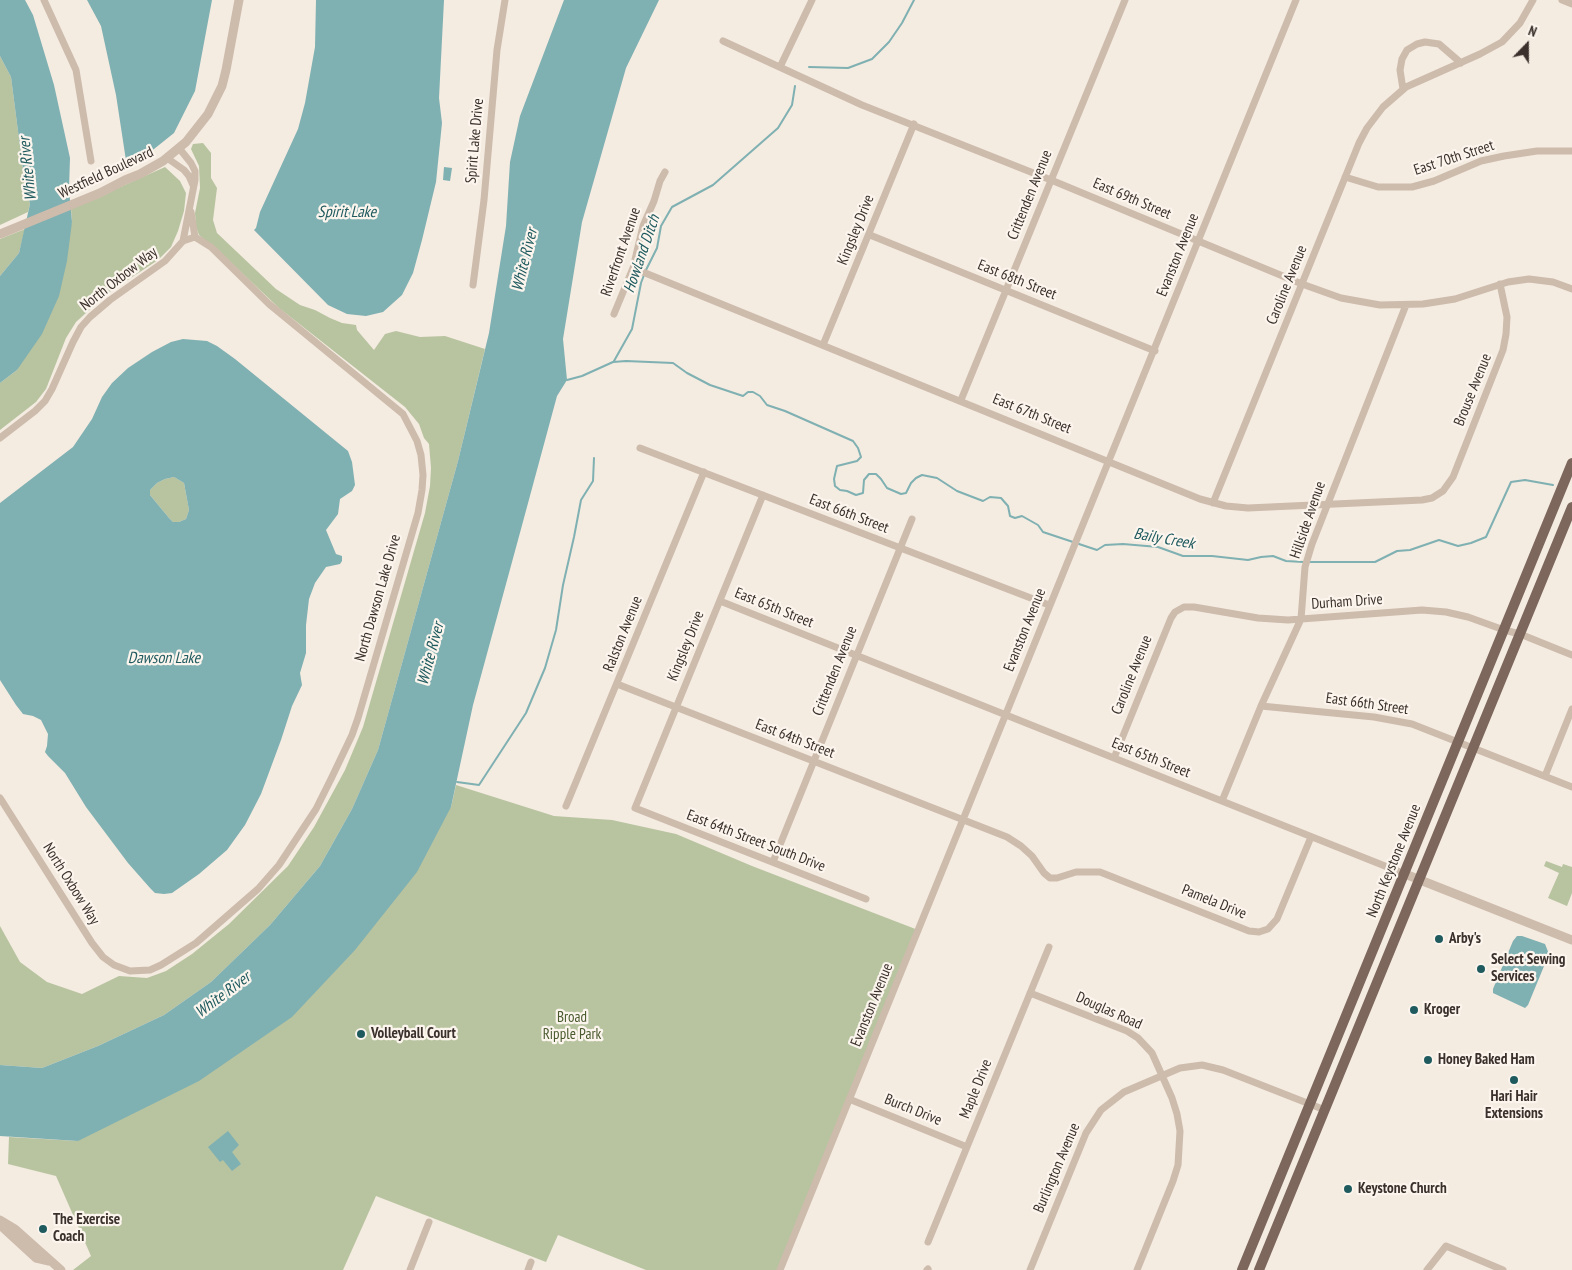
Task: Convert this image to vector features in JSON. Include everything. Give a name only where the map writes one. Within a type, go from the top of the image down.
[{"type":"main road","name":"North Keystone Avenue","points":[[1259,1270],[1419,880],[1466,744],[1512,632],[1571,464]]},
{"type":"main road","name":"North Keystone Avenue","points":[[1242,1270],[1404,874],[1466,744],[1512,632],[1572,507]]},
{"type":"street","points":[[44,0],[76,70],[91,161]]},
{"type":"street","name":"Westfield Boulevard","points":[[0,234],[100,193],[145,172],[180,148],[203,122],[220,90],[226,70],[239,0]]},
{"type":"street","name":"Spirit Lake Drive","points":[[473,285],[484,200],[497,50],[505,0]]},
{"type":"street","points":[[780,67],[812,0]]},
{"type":"street","name":"Crittenden Avenue","points":[[961,400],[1125,0]]},
{"type":"street","name":"Evanston Avenue","points":[[780,1270],[1296,0]]},
{"type":"street","name":"Caroline Avenue","points":[[1213,503],[1359,143],[1370,124],[1383,107],[1403,89],[1491,49],[1507,38],[1526,15],[1533,0]]},
{"type":"street","points":[[1562,0],[1572,4]]},
{"type":"street","name":"East 69th Street","points":[[723,41],[862,105],[914,124],[1325,293],[1354,301],[1380,305],[1406,305],[1449,300],[1500,284],[1523,280],[1536,279],[1553,282],[1572,289]]},
{"type":"street","points":[[1403,89],[1400,70],[1402,59],[1407,50],[1417,44],[1425,42],[1439,44],[1461,63]]},
{"type":"street","name":"Kingsley Drive","points":[[823,345],[870,235],[914,124]]},
{"type":"street","points":[[180,148],[191,163],[194,172],[189,239]]},
{"type":"street","name":"East 70th Street","points":[[1345,177],[1378,187],[1406,187],[1434,181],[1481,161],[1504,156],[1537,151],[1572,151]]},
{"type":"street","points":[[168,158],[184,170],[194,183]]},
{"type":"street","name":"Riverfront Avenue","points":[[614,314],[633,268],[643,226],[665,172]]},
{"type":"street","points":[[189,239],[190,206]]},
{"type":"street","name":"East 68th Street","points":[[870,235],[1155,351]]},
{"type":"street","name":"North Oxbow Way","points":[[0,438],[45,401],[72,342],[86,322],[110,300],[165,261],[189,239]]},
{"type":"street","name":"North Dawson Lake Drive","points":[[130,971],[145,971],[161,965],[196,943],[258,889],[279,865],[316,809],[352,735],[358,718],[418,513],[422,490],[423,470],[420,449],[412,429],[403,414],[269,304],[210,247],[189,239]]},
{"type":"street","name":"East 67th Street","points":[[633,268],[1213,503],[1248,508],[1422,500],[1434,496]]},
{"type":"street","name":"Brouse Avenue","points":[[1434,496],[1447,486],[1453,477],[1501,356],[1507,324],[1500,284]]},
{"type":"street","name":"Hillside Avenue","points":[[1222,801],[1261,706],[1301,619],[1305,566],[1326,505],[1406,305]]},
{"type":"street","name":"East 66th Street","points":[[640,448],[1049,605]]},
{"type":"street","name":"Ralston Avenue","points":[[566,806],[704,472]]},
{"type":"street","name":"Kingsley Drive","points":[[635,808],[763,495]]},
{"type":"street","name":"Crittenden Avenue","points":[[773,862],[912,519]]},
{"type":"street","name":"East 65th Street","points":[[720,601],[1572,940]]},
{"type":"street","name":"Durham Drive","points":[[1182,608],[1194,607],[1275,619],[1430,611],[1461,615],[1572,655]]},
{"type":"street","name":"Caroline Avenue","points":[[1114,758],[1171,618],[1175,612],[1182,608]]},
{"type":"street","name":"East 64th Street","points":[[617,684],[962,820]]},
{"type":"street","name":"East 66th Street","points":[[1261,706],[1395,720],[1426,728],[1572,787]]},
{"type":"street","points":[[1545,776],[1572,709]]},
{"type":"street","name":"North Oxbow Way","points":[[0,798],[103,957],[114,965],[130,971]]},
{"type":"street","name":"East 64th Street South Drive","points":[[635,808],[866,899]]},
{"type":"street","name":"Pamela Drive","points":[[962,820],[1006,837],[1021,846],[1032,856],[1047,876],[1053,879],[1076,872],[1100,872],[1249,931],[1259,932],[1268,929],[1277,919],[1311,836]]},
{"type":"street","name":"Maple Drive","points":[[928,1242],[1049,947]]},
{"type":"street","name":"Douglas Road","points":[[1030,993],[1133,1034],[1148,1047],[1162,1075],[1177,1114],[1180,1155],[1174,1178],[1136,1270]]},
{"type":"street","name":"Burlington Avenue","points":[[1030,1270],[1092,1121],[1106,1105],[1133,1087],[1162,1075],[1192,1066],[1212,1066],[1325,1110]]},
{"type":"street","name":"Burch Drive","points":[[849,1099],[967,1147]]},
{"type":"street","points":[[0,1220],[15,1229],[61,1270]]},
{"type":"street","points":[[410,1270],[429,1222]]},
{"type":"street","points":[[0,1225],[36,1258],[49,1261]]},
{"type":"street","points":[[1427,1270],[1446,1246],[1503,1270]]},
{"type":"street","points":[[528,1270],[531,1262]]},
{"type":"green space","points":[[0,56],[11,77],[25,185],[30,204],[28,212],[0,225]]},
{"type":"green space","points":[[203,143],[211,153],[211,178],[217,188],[213,220],[217,233],[276,289],[300,305],[342,323],[356,325],[357,330],[374,350],[385,334],[396,331],[420,337],[445,336],[485,349],[458,461],[378,750],[352,809],[320,866],[270,925],[211,982],[164,1015],[98,1046],[42,1068],[0,1065],[0,926],[20,962],[47,982],[82,994],[119,976],[147,978],[166,971],[192,954],[229,924],[288,866],[314,827],[345,770],[363,727],[425,513],[431,468],[429,444],[424,438],[419,424],[405,407],[279,308],[199,235],[196,227],[195,213],[200,188],[199,166],[191,149],[193,144]]},
{"type":"green space","points":[[165,167],[180,181],[186,193],[184,211],[171,247],[158,260],[108,293],[76,322],[66,338],[46,389],[36,402],[0,430],[0,383],[17,370],[72,222],[71,209]]},
{"type":"green space","points":[[25,229],[19,253],[0,276],[0,239]]},
{"type":"green space","points":[[174,477],[184,483],[189,510],[186,519],[179,522],[173,522],[150,495],[150,490],[157,483]]},
{"type":"green space","name":"Broad Ripple Park","points":[[456,785],[554,816],[612,820],[676,834],[752,866],[918,930],[780,1270],[646,1270],[558,1235],[546,1262],[376,1196],[343,1270],[73,1270],[91,1256],[56,1176],[8,1164],[9,1137],[78,1141],[451,807]]},
{"type":"green space","points":[[1546,861],[1562,867],[1563,864],[1572,867],[1572,893],[1567,906],[1548,898],[1559,873],[1544,866]]},
{"type":"water","name":"White River","points":[[0,0],[25,0],[33,15],[54,85],[70,158],[69,189],[72,222],[67,261],[59,296],[42,334],[17,370],[0,383],[0,276],[19,253],[30,204],[25,185],[11,77],[0,56]]},
{"type":"water","points":[[87,0],[212,0],[195,91],[174,133],[144,157],[127,167],[116,95],[101,26]]},
{"type":"water","name":"Spirit Lake","points":[[316,0],[444,0],[439,98],[442,123],[436,182],[422,240],[413,273],[402,295],[383,312],[366,316],[347,314],[328,305],[254,230],[260,212],[298,129],[305,103],[315,47]]},
{"type":"water","name":"White River","points":[[564,0],[659,0],[626,68],[582,222],[563,339],[567,380],[557,396],[473,705],[451,807],[417,872],[355,950],[292,1017],[199,1081],[78,1141],[0,1136],[0,1065],[42,1068],[98,1046],[164,1015],[211,982],[270,925],[320,866],[352,809],[378,750],[458,461],[489,333],[506,226],[510,162],[520,116]]},
{"type":"water","points":[[444,167],[452,168],[450,181],[443,180]]},
{"type":"water","name":"Dawson Lake","points":[[183,339],[207,341],[235,359],[348,451],[352,462],[355,485],[352,491],[340,499],[338,514],[326,530],[336,554],[342,556],[342,561],[340,564],[326,567],[315,583],[309,599],[306,625],[306,653],[300,673],[302,685],[292,706],[261,794],[245,825],[227,850],[199,874],[172,893],[164,894],[155,893],[128,863],[86,807],[65,773],[45,752],[48,734],[41,720],[23,714],[0,680],[0,503],[73,447],[92,419],[102,397],[112,383],[128,368],[171,342]],"holes":[[[174,477],[184,483],[189,510],[186,519],[173,522],[150,495],[150,490],[157,483]]]},
{"type":"water","points":[[1517,936],[1545,944],[1549,954],[1528,1005],[1525,1008],[1493,993],[1513,941]]},
{"type":"water","points":[[228,1131],[239,1145],[232,1152],[241,1164],[232,1171],[223,1160],[220,1162],[208,1147]]},
{"type":"waterway","name":"Howland Ditch","points":[[809,67],[848,68],[872,59],[889,42],[914,0]]},
{"type":"waterway","name":"Howland Ditch","points":[[646,270],[657,248],[661,226],[672,207],[713,185],[778,128],[792,105],[795,86]]},
{"type":"waterway","name":"Howland Ditch","points":[[614,361],[632,329],[644,275]]},
{"type":"waterway","name":"Baily Creek","points":[[567,380],[582,376],[613,362],[673,363],[710,385],[743,396],[748,392],[753,392],[760,396],[767,405],[853,441],[861,457],[857,461],[837,466],[834,479],[835,486],[840,490],[856,495],[863,493],[864,480],[869,474],[876,474],[887,488],[901,494],[906,493],[911,483],[922,475],[937,478],[957,491],[983,501],[990,497],[1001,498],[1008,506],[1010,516],[1015,518],[1022,516],[1038,525],[1043,532],[1097,550],[1105,545],[1123,544],[1158,547],[1183,556],[1212,556],[1248,560],[1273,556],[1286,561],[1303,562]]},
{"type":"waterway","points":[[457,782],[479,785],[526,713],[545,668],[556,630],[563,585],[581,500],[593,481],[594,458]]},
{"type":"waterway","name":"Baily Creek","points":[[1308,562],[1375,562],[1397,551],[1410,550],[1439,540],[1458,546],[1471,543],[1486,537],[1511,482],[1525,480],[1553,485]]},
{"type":"place","name":"Arby's","points":[[1439,939]]},
{"type":"place","name":"Select Sewing Services","points":[[1481,969]]},
{"type":"place","name":"Kroger","points":[[1414,1010]]},
{"type":"place","name":"Volleyball Court","points":[[361,1034]]},
{"type":"place","name":"Honey Baked Ham","points":[[1428,1060]]},
{"type":"place","name":"Hari Hair Extensions","points":[[1514,1080]]},
{"type":"place","name":"Keystone Church","points":[[1348,1189]]},
{"type":"place","name":"The Exercise Coach","points":[[43,1229]]}]
